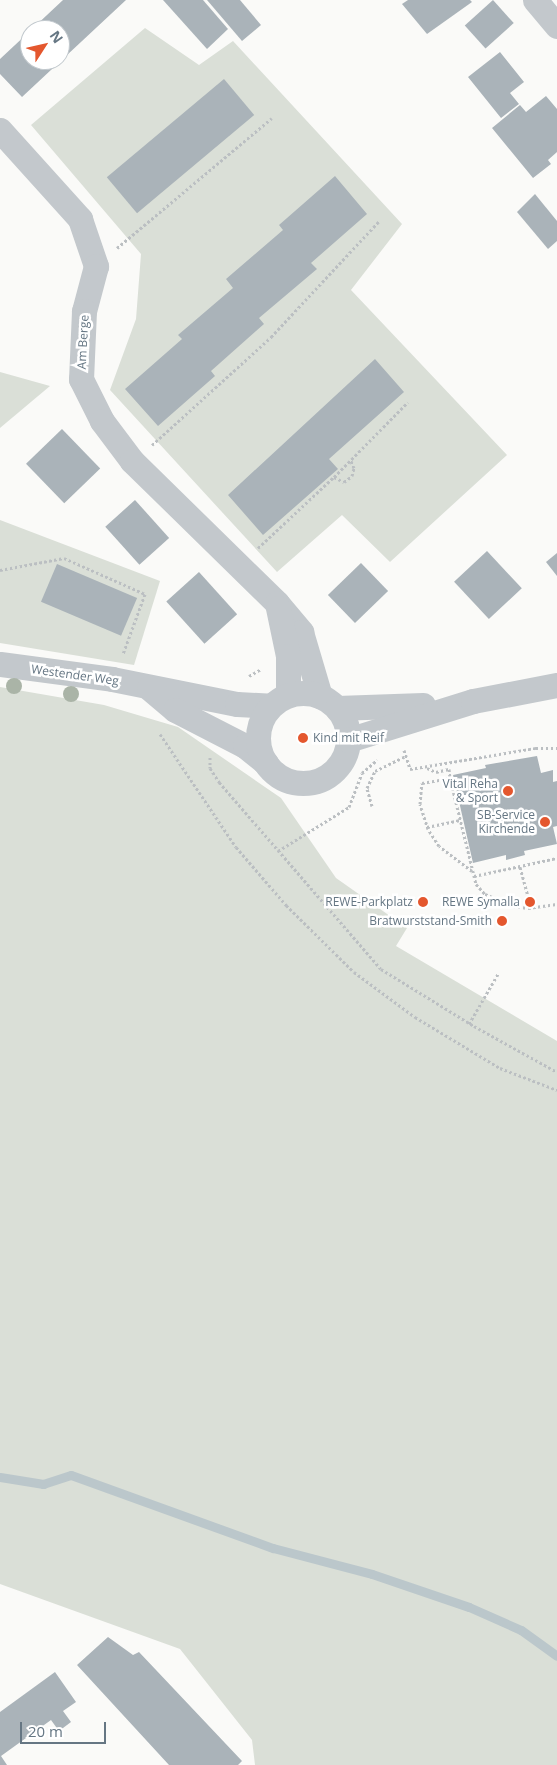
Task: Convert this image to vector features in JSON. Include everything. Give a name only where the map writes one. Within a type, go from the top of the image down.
[{"type":"street","points":[[534,0],[557,26]]},
{"type":"street","points":[[0,130],[80,219],[96,266]]},
{"type":"street","name":"Am Berge","points":[[96,266],[84,311],[81,379],[102,421],[132,461],[277,603],[301,632],[328,702]]},
{"type":"street","points":[[266,763],[259,749],[258,734],[262,719],[279,700],[288,656],[277,603]]},
{"type":"street","name":"Westender Weg","points":[[0,664],[237,704],[279,700]]},
{"type":"street","points":[[279,700],[304,692],[328,702],[383,709],[473,701],[557,685]]},
{"type":"street","points":[[149,688],[175,710],[221,733],[266,763],[287,780],[306,783],[324,778],[334,771],[342,762],[348,740],[345,723],[328,702]]},
{"type":"street","points":[[348,740],[473,701]]},
{"type":"path","points":[[96,266],[272,118]]},
{"type":"path","points":[[149,447],[271,337],[379,221]]},
{"type":"path","points":[[261,545],[334,477],[408,402]]},
{"type":"path","points":[[334,477],[344,482],[352,476],[354,468],[350,461]]},
{"type":"path","points":[[0,570],[64,558],[145,594],[123,654]]},
{"type":"path","points":[[155,726],[236,846],[286,905],[354,972],[415,1017],[500,1068],[557,1090]]},
{"type":"path","points":[[221,733],[210,756],[210,768],[278,851],[381,970],[469,1024],[557,1072]]},
{"type":"path","points":[[395,748],[403,745],[410,769],[427,768],[536,748],[557,748]]},
{"type":"path","points":[[372,806],[367,788],[375,771],[406,756]]},
{"type":"path","points":[[278,851],[349,807],[362,773],[381,757]]},
{"type":"path","points":[[427,768],[436,772],[448,769],[472,872],[476,884],[485,894],[512,906],[530,907],[557,904]]},
{"type":"path","points":[[450,778],[422,783],[420,804],[427,827],[439,846],[472,872]]},
{"type":"path","points":[[427,827],[460,820]]},
{"type":"path","points":[[474,876],[557,858]]},
{"type":"path","points":[[520,867],[530,907]]},
{"type":"path","points":[[469,1024],[498,974]]},
{"type":"shaded area","points":[[145,28],[199,65],[233,41],[402,224],[351,290],[507,455],[390,562],[342,515],[277,572],[110,390],[136,319],[141,254],[31,125]]},
{"type":"shaded area","points":[[0,372],[50,386],[0,428]]},
{"type":"shaded area","points":[[0,520],[160,581],[134,665],[0,643]]},
{"type":"shaded area","points":[[0,687],[104,705],[178,727],[281,798],[336,878],[407,928],[396,946],[557,1041],[557,1765],[255,1765],[252,1740],[180,1649],[0,1584]]},
{"type":"building","points":[[63,0],[126,0],[70,52],[70,20],[42,20]]},
{"type":"building","points":[[163,0],[203,0],[228,29],[207,49]]},
{"type":"building","points":[[207,0],[240,0],[261,25],[242,41]]},
{"type":"building","points":[[408,0],[470,0],[472,2],[427,34],[402,4]]},
{"type":"building","points":[[493,0],[514,23],[486,48],[465,25]]},
{"type":"building","points":[[20,40],[20,70],[51,70],[22,97],[0,74],[0,59]]},
{"type":"building","points":[[500,52],[524,82],[510,93],[519,104],[501,118],[468,77]]},
{"type":"building","points":[[224,79],[254,115],[137,213],[107,177]]},
{"type":"building","points":[[546,96],[557,109],[557,152],[548,160],[551,164],[533,178],[492,128],[520,105],[526,112]]},
{"type":"building","points":[[335,176],[367,214],[311,263],[317,269],[259,318],[264,324],[211,371],[215,376],[158,426],[125,389],[182,339],[178,335],[233,288],[226,279],[283,230],[279,225]]},
{"type":"building","points":[[535,194],[557,221],[557,241],[548,249],[517,212]]},
{"type":"building","points":[[375,359],[404,392],[329,459],[338,469],[263,535],[228,495]]},
{"type":"building","points":[[62,429],[100,469],[64,503],[26,464]]},
{"type":"building","points":[[135,500],[169,538],[139,565],[105,527]]},
{"type":"building","points":[[487,551],[522,588],[489,619],[454,582]]},
{"type":"building","points":[[557,553],[557,576],[546,562]]},
{"type":"building","points":[[361,563],[388,591],[355,623],[328,595]]},
{"type":"building","points":[[57,564],[137,598],[121,636],[41,602]]},
{"type":"building","points":[[199,572],[237,614],[204,644],[166,601]]},
{"type":"building","points":[[537,756],[541,773],[553,770],[553,782],[557,781],[557,826],[553,827],[557,844],[524,851],[525,855],[506,860],[506,855],[473,863],[453,775],[486,768],[485,765]]},
{"type":"building","points":[[108,1637],[133,1655],[139,1652],[242,1761],[238,1765],[169,1765],[77,1665]]},
{"type":"building","points":[[55,1672],[76,1702],[63,1711],[71,1722],[59,1731],[51,1720],[1,1756],[7,1765],[0,1765],[0,1712]]},
{"type":"waterway","points":[[0,1477],[43,1484],[71,1475],[273,1548],[372,1574],[469,1607],[521,1630],[557,1656]]},
{"type":"place","name":"Kind mit Reif","points":[[303,738]]},
{"type":"place","name":"Vital Reha & Sport","points":[[508,791]]},
{"type":"place","name":"SB-Service Kirchende","points":[[545,822]]},
{"type":"place","name":"REWE-Parkplatz","points":[[423,902]]},
{"type":"place","name":"REWE Symalla","points":[[530,902]]},
{"type":"place","name":"Bratwurststand-Smith","points":[[502,921]]}]
